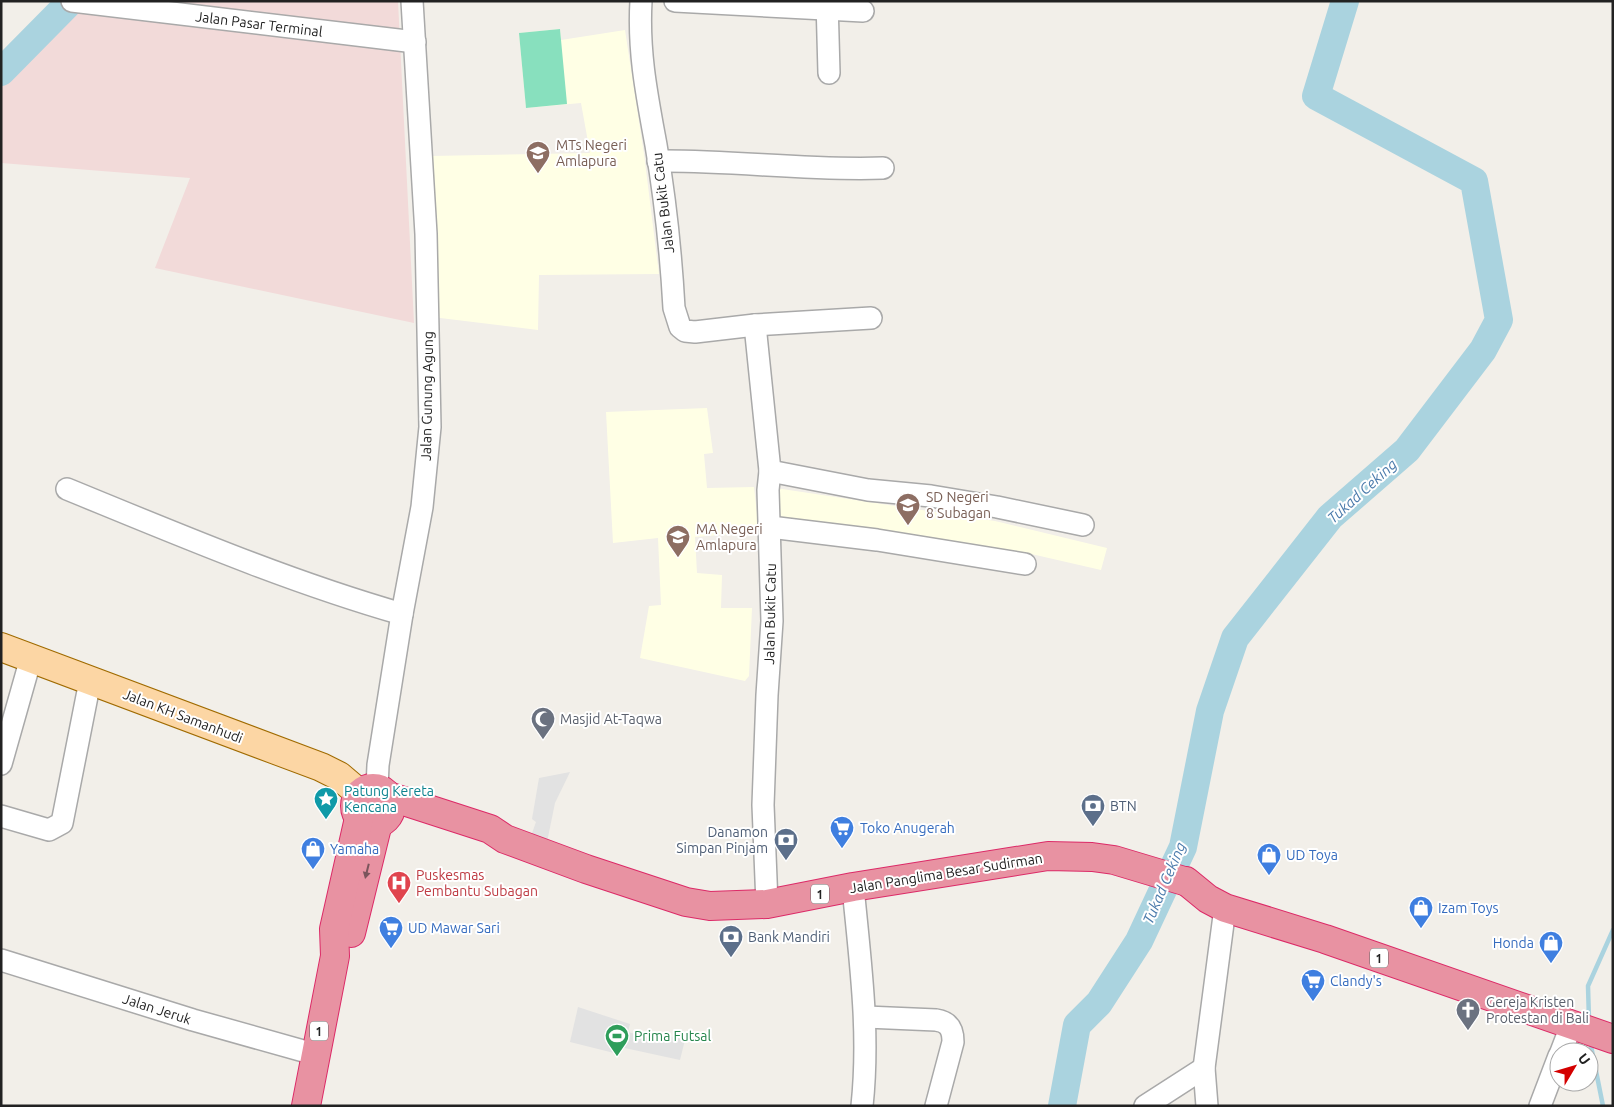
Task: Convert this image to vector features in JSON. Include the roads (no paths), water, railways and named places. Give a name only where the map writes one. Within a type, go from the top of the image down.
[{"type":"highway","name":"Jalan Panglima Besar Sudirman","points":[[375,806],[489,841],[505,839],[586,869],[686,902],[710,906],[732,907],[767,904],[853,887],[1048,856],[1092,856],[1143,868],[1185,881],[1217,886],[1574,1021]]},
{"type":"highway","name":"1","points":[[306,1106],[314,1054],[335,956],[351,933],[375,806]]},
{"type":"highway","name":"Jalan Panglima Besar Sudirman","points":[[1185,881],[1208,899],[1225,908],[1469,988],[1574,1021],[1612,1030]]},
{"type":"main road","name":"Jalan KH Samanhudi","points":[[1,647],[321,767],[339,776],[375,806]]},
{"type":"street","name":"Jalan Gunung Agung","points":[[375,806],[378,765],[402,614],[422,507],[430,427],[426,234],[412,1]]},
{"type":"street","name":"Jalan Bukit Catu","points":[[640,1],[639,35],[647,101],[658,161],[674,308],[680,328],[685,331],[696,332],[755,325],[871,318]]},
{"type":"street","points":[[674,1],[827,5],[862,11]]},
{"type":"street","name":"Jalan Pasar Terminal","points":[[76,2],[415,42]]},
{"type":"street","points":[[827,5],[829,73]]},
{"type":"street","points":[[658,161],[698,160],[838,170],[883,168]]},
{"type":"street","name":"Jalan Bukit Catu","points":[[755,325],[770,471],[768,490],[772,622],[766,695],[764,805],[767,904]]},
{"type":"street","points":[[770,471],[868,490],[931,496],[997,507],[1083,525]]},
{"type":"street","points":[[67,489],[266,570],[342,597],[402,614]]},
{"type":"street","points":[[770,527],[868,538],[1025,564]]},
{"type":"street","points":[[1,764],[31,658]]},
{"type":"street","points":[[1,816],[49,830],[62,823],[90,681]]},
{"type":"street","points":[[853,887],[866,1017],[867,1048],[862,1106]]},
{"type":"street","points":[[1207,1103],[1204,1068],[1225,908]]},
{"type":"street","name":"Jalan Jeruk","points":[[1,960],[192,1020],[314,1054]]},
{"type":"street","points":[[866,1017],[936,1020],[949,1025],[953,1033],[953,1042],[936,1106]]},
{"type":"street","points":[[1565,1042],[1574,1021]]},
{"type":"street","points":[[1145,1106],[1204,1068]]},
{"type":"street","points":[[1540,1106],[1549,1082]]},
{"type":"waterway","points":[[1,72],[71,1]]},
{"type":"waterway","name":"Tukad Ceking","points":[[1062,1106],[1077,1025],[1099,1003],[1139,941],[1183,847],[1210,711],[1235,638],[1330,517],[1407,450],[1483,350],[1499,320],[1474,181],[1316,96],[1345,1]]},
{"type":"waterway","points":[[1589,1020],[1588,986],[1613,930]]},
{"type":"waterway","points":[[1590,1041],[1603,1106]]},
{"type":"place","name":"MTs Negeri Amlapura","points":[[538,174]]},
{"type":"place","name":"SD Negeri 8 Subagan","points":[[908,526]]},
{"type":"place","name":"MA Negeri Amlapura","points":[[678,558]]},
{"type":"place","name":"Masjid At-Taqwa","points":[[543,740]]},
{"type":"place","name":"Patung Kereta Kencana","points":[[326,820]]},
{"type":"place","name":"BTN","points":[[1093,827]]},
{"type":"place","name":"Toko Anugerah","points":[[842,849]]},
{"type":"place","name":"Danamon Simpan Pinjam","points":[[786,861]]},
{"type":"place","name":"Yamaha","points":[[313,870]]},
{"type":"place","name":"UD Toya","points":[[1269,876]]},
{"type":"place","name":"Puskesmas Pembantu Subagan","points":[[399,904]]},
{"type":"place","name":"Izam Toys","points":[[1421,929]]},
{"type":"place","name":"UD Mawar Sari","points":[[391,949]]},
{"type":"place","name":"Bank Mandiri","points":[[731,958]]},
{"type":"place","name":"Honda","points":[[1551,964]]},
{"type":"place","name":"Clandy's","points":[[1313,1002]]},
{"type":"place","name":"Gereja Kristen Protestan di Bali","points":[[1468,1031]]},
{"type":"place","name":"Prima Futsal","points":[[617,1057]]}]
